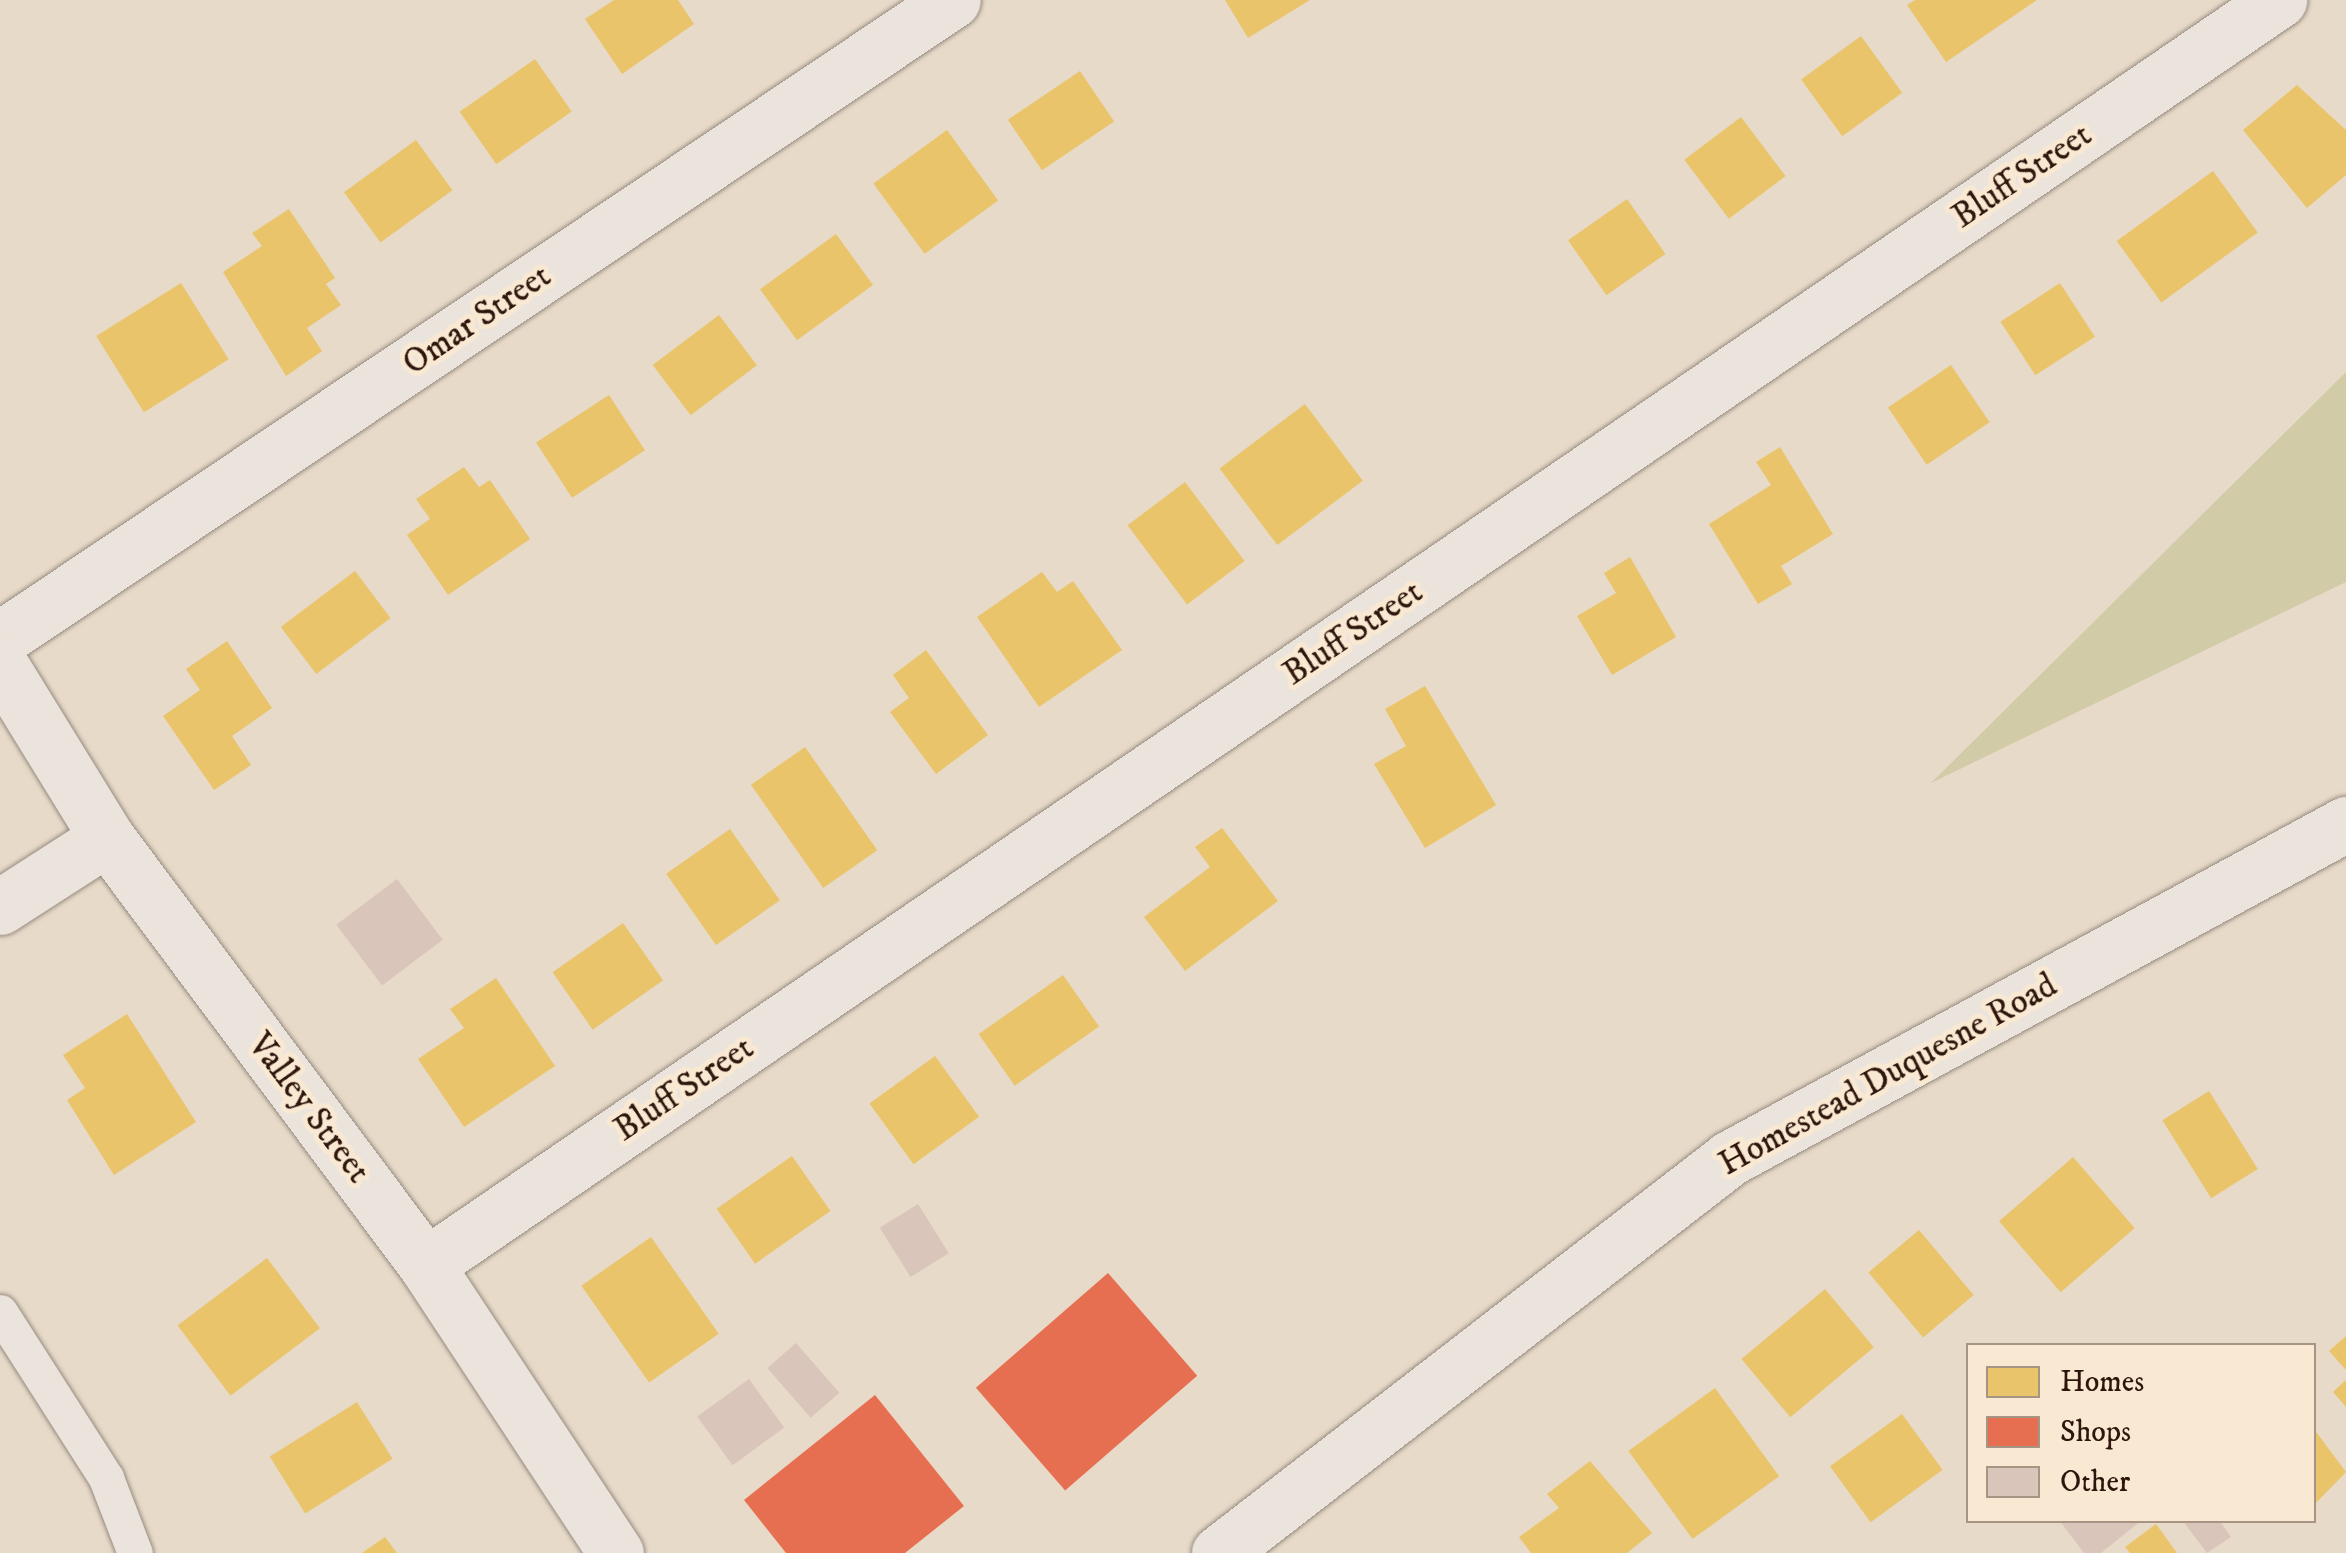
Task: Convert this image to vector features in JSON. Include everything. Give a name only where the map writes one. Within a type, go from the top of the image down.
[{"type":"street","name":"Omar Street","points":[[0,640],[953,0]]},
{"type":"street","name":"Bluff Street","points":[[426,1266],[2280,0]]},
{"type":"street","name":"Valley Street","points":[[0,664],[107,838],[426,1266],[616,1553]]},
{"type":"street","name":"Homestead Duquesne Road","points":[[1219,1553],[1730,1158],[2346,824]]},
{"type":"street","points":[[0,907],[107,838]]},
{"type":"lane","points":[[0,1312],[106,1478],[135,1553]]},
{"type":"shaded area","points":[[2346,372],[2346,582],[1931,783]]},
{"type":"building: Homes","points":[[614,0],[678,0],[694,24],[622,74],[585,19]]},
{"type":"building: Homes","points":[[1225,0],[1310,0],[1248,38]]},
{"type":"building: Homes","points":[[1915,0],[2037,0],[1946,62],[1907,5]]},
{"type":"building: Homes","points":[[1861,36],[1902,93],[1842,136],[1801,79]]},
{"type":"building: Homes","points":[[535,59],[572,111],[496,164],[460,112]]},
{"type":"building: Homes","points":[[1080,71],[1114,122],[1042,170],[1008,120]]},
{"type":"building: Homes","points":[[2297,85],[2346,130],[2346,175],[2307,208],[2243,130]]},
{"type":"building: Homes","points":[[1741,117],[1786,176],[1729,219],[1684,160]]},
{"type":"building: Homes","points":[[947,130],[998,200],[925,254],[873,183]]},
{"type":"building: Homes","points":[[416,140],[452,190],[380,242],[344,192]]},
{"type":"building: Homes","points":[[2213,171],[2258,232],[2161,302],[2117,241]]},
{"type":"building: Homes","points":[[1627,199],[1665,254],[1606,295],[1568,240]]},
{"type":"building: Homes","points":[[289,209],[335,278],[326,284],[341,305],[307,328],[322,351],[286,376],[223,272],[262,246],[252,233]]},
{"type":"building: Homes","points":[[836,234],[873,285],[797,340],[760,289]]},
{"type":"building: Homes","points":[[181,283],[229,359],[144,412],[96,336]]},
{"type":"building: Homes","points":[[2060,283],[2095,337],[2035,375],[2000,322]]},
{"type":"building: Homes","points":[[719,315],[757,365],[691,415],[653,365]]},
{"type":"building: Homes","points":[[1951,365],[1990,422],[1927,465],[1888,407]]},
{"type":"building: Homes","points":[[609,395],[645,450],[572,498],[536,442]]},
{"type":"building: Homes","points":[[1305,404],[1363,481],[1277,545],[1220,468]]},
{"type":"building: Homes","points":[[1780,447],[1833,534],[1781,566],[1792,584],[1758,604],[1709,524],[1771,485],[1756,462]]},
{"type":"building: Homes","points":[[464,467],[479,487],[490,480],[530,539],[448,595],[407,535],[430,519],[416,499]]},
{"type":"building: Homes","points":[[1185,482],[1245,561],[1187,604],[1127,525]]},
{"type":"building: Homes","points":[[1630,557],[1676,637],[1612,675],[1577,616],[1616,593],[1604,573]]},
{"type":"building: Homes","points":[[355,571],[391,618],[316,674],[281,627]]},
{"type":"building: Homes","points":[[1042,572],[1057,592],[1073,581],[1122,650],[1039,707],[977,617]]},
{"type":"building: Homes","points":[[227,641],[272,708],[232,736],[251,765],[214,790],[163,716],[200,690],[186,669]]},
{"type":"building: Homes","points":[[926,650],[988,735],[936,774],[890,712],[909,698],[893,675]]},
{"type":"building: Homes","points":[[1425,686],[1496,805],[1425,848],[1374,764],[1406,746],[1385,709]]},
{"type":"building: Homes","points":[[805,747],[877,850],[823,888],[751,785]]},
{"type":"building: Homes","points":[[1222,828],[1278,901],[1185,971],[1144,917],[1210,867],[1195,847]]},
{"type":"building: Homes","points":[[730,829],[780,900],[716,945],[666,874]]},
{"type":"building: Homes","points":[[623,923],[663,980],[593,1030],[553,972]]},
{"type":"building: Homes","points":[[1063,975],[1099,1027],[1015,1086],[979,1034]]},
{"type":"building: Homes","points":[[496,978],[555,1066],[464,1127],[418,1059],[464,1028],[450,1009]]},
{"type":"building: Homes","points":[[127,1014],[196,1122],[114,1175],[67,1100],[85,1088],[63,1055]]},
{"type":"building: Homes","points":[[935,1056],[979,1117],[914,1164],[869,1104]]},
{"type":"building: Homes","points":[[2209,1091],[2258,1169],[2211,1198],[2162,1120]]},
{"type":"building: Homes","points":[[792,1156],[830,1211],[755,1264],[717,1209]]},
{"type":"building: Homes","points":[[2073,1157],[2135,1228],[2061,1292],[1999,1221]]},
{"type":"building: Homes","points":[[1919,1230],[1974,1295],[1923,1338],[1868,1272]]},
{"type":"building: Homes","points":[[651,1237],[719,1334],[649,1382],[581,1286]]},
{"type":"building: Homes","points":[[267,1258],[320,1328],[231,1396],[178,1325]]},
{"type":"building: Homes","points":[[1825,1289],[1874,1347],[1790,1417],[1742,1359]]},
{"type":"building: Homes","points":[[2346,1336],[2346,1370],[2329,1351]]},
{"type":"building: Homes","points":[[2346,1380],[2346,1407],[2333,1392]]},
{"type":"building: Homes","points":[[1715,1388],[1779,1476],[1693,1539],[1628,1451]]},
{"type":"building: Homes","points":[[357,1402],[393,1459],[305,1513],[270,1457]]},
{"type":"building: Homes","points":[[1902,1414],[1943,1470],[1871,1522],[1830,1466]]},
{"type":"building: Homes","points":[[2316,1432],[2346,1472],[2316,1503]]},
{"type":"building: Homes","points":[[1590,1461],[1652,1533],[1627,1553],[1531,1553],[1519,1537],[1559,1508],[1547,1494]]},
{"type":"building: Homes","points":[[2156,1524],[2177,1553],[2130,1553],[2125,1547]]},
{"type":"building: Homes","points":[[385,1537],[397,1553],[362,1553]]},
{"type":"building: Shops","points":[[1108,1273],[1197,1376],[1065,1490],[976,1388]]},
{"type":"building: Shops","points":[[875,1395],[964,1506],[905,1553],[786,1553],[744,1500]]},
{"type":"building: Other","points":[[397,879],[443,940],[382,985],[336,925]]},
{"type":"building: Other","points":[[918,1204],[949,1253],[911,1277],[880,1228]]},
{"type":"building: Other","points":[[796,1343],[839,1393],[811,1418],[767,1368]]},
{"type":"building: Other","points":[[749,1379],[784,1428],[732,1465],[697,1417]]},
{"type":"building: Other","points":[[2061,1523],[2138,1523],[2101,1553],[2084,1553]]},
{"type":"building: Other","points":[[2184,1523],[2221,1523],[2231,1537],[2207,1553]]}]
